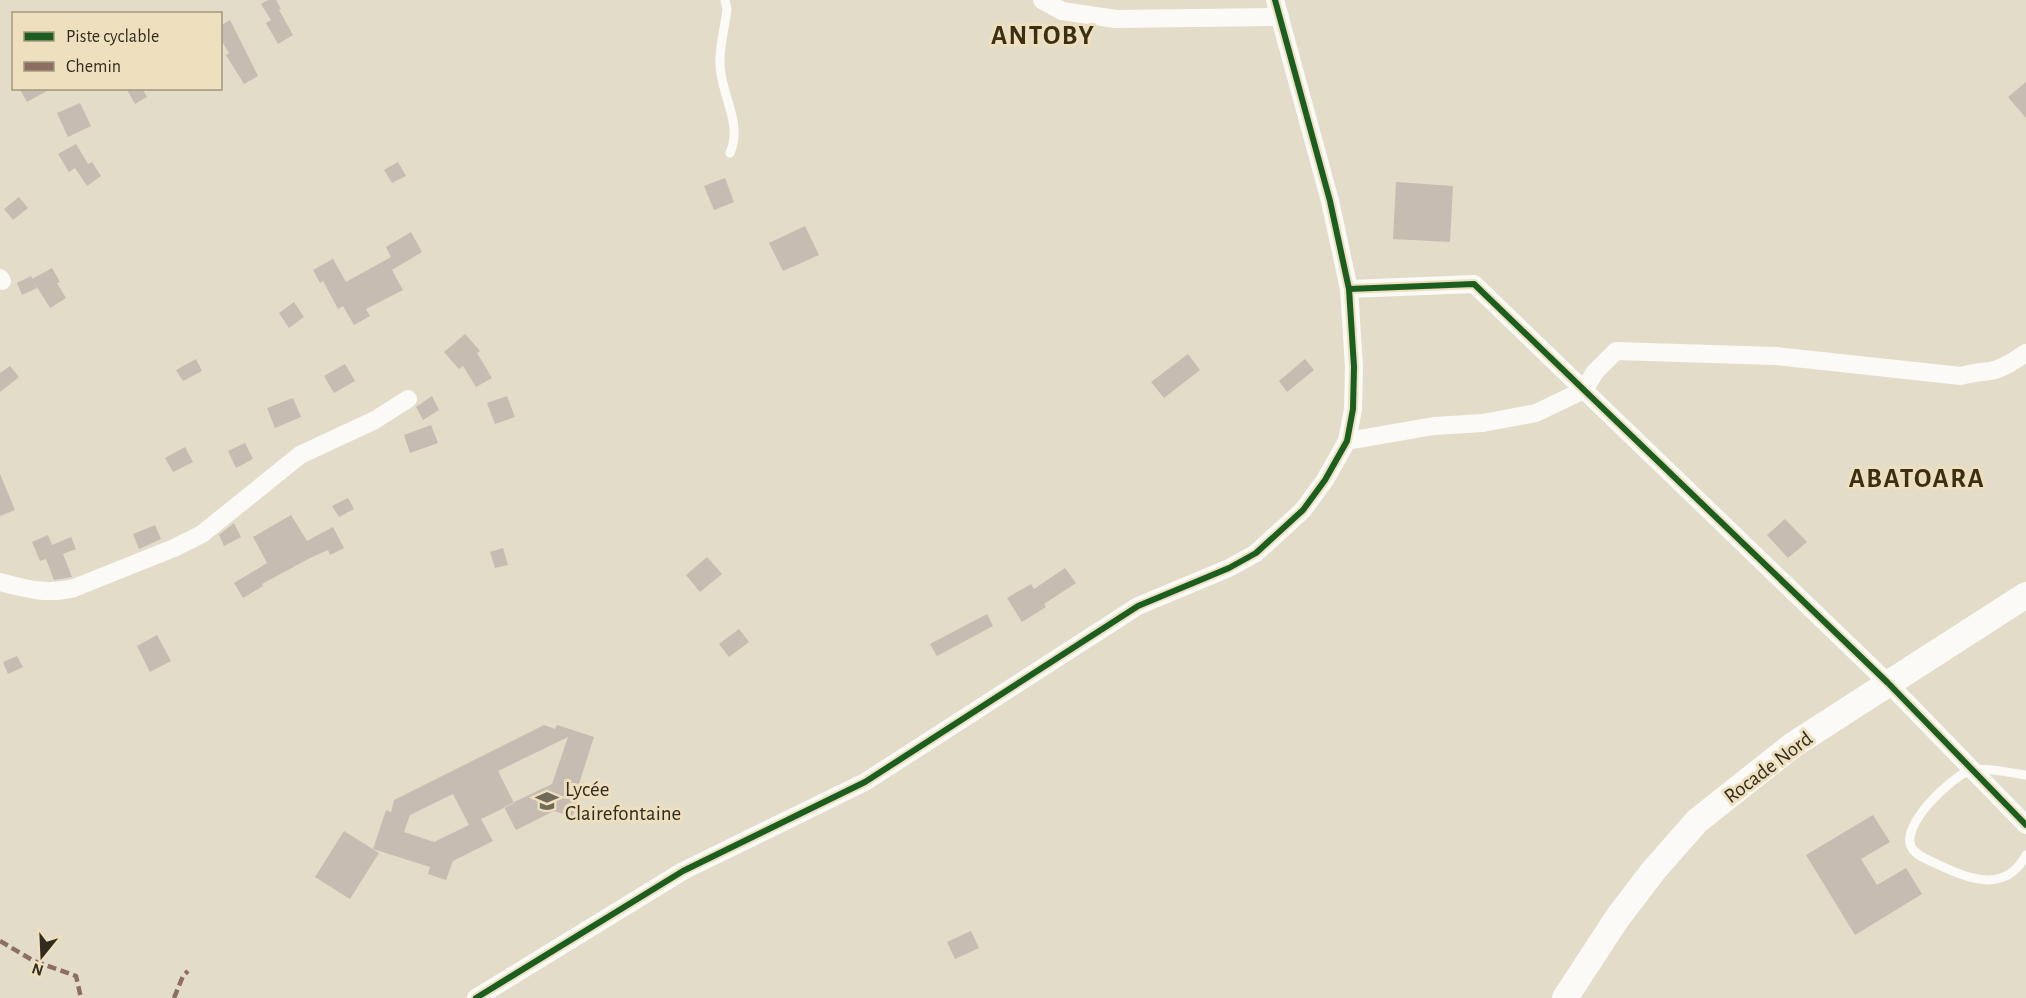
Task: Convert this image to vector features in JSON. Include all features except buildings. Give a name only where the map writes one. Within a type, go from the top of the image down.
[{"type":"main road","name":"Rocade Nord","points":[[1566,998],[1618,917],[1654,870],[1697,821],[1793,745],[2026,595]]},
{"type":"street","points":[[476,998],[683,871],[865,782],[1138,606],[1229,568],[1256,553],[1303,510],[1325,480],[1347,441],[1353,409],[1354,367],[1349,289],[1330,201],[1278,8],[1116,19],[1062,11],[1042,0]]},
{"type":"street","points":[[1349,289],[1474,284],[1888,683],[2026,825]]},
{"type":"street","points":[[1347,441],[1434,426],[1483,423],[1536,413],[1584,390],[1595,372],[1616,351],[1776,356],[1961,376],[2007,365],[2026,353]]},
{"type":"street","points":[[0,582],[27,590],[60,592],[174,548],[202,534],[300,455],[375,420],[408,399]]},
{"type":"lane","points":[[725,0],[727,9],[720,67],[733,120],[734,136],[730,153]]},
{"type":"lane","points":[[2026,775],[1971,770],[1951,783],[1922,812],[1913,824],[1910,838],[1911,848],[1920,856],[1957,874],[1981,880],[1999,880],[2013,872],[2026,855]]},
{"type":"marked path","points":[[0,941],[34,961],[76,976],[81,998]]},
{"type":"marked path","points":[[174,998],[183,976],[188,971]]},
{"type":"cycle path","points":[[476,998],[683,871],[865,782],[1138,606],[1229,568],[1256,553],[1303,510],[1325,480],[1347,441],[1353,409],[1354,367],[1349,289],[1330,201],[1275,0]]},
{"type":"cycle path","points":[[1349,289],[1474,284],[1888,683],[2026,825]]},
{"type":"place","name":"Lycée Clairefontaine","points":[[547,801]]},
{"type":"district","name":"ANTOBY","points":[[1043,35]]},
{"type":"district","name":"ABATOARA","points":[[1917,478]]}]
